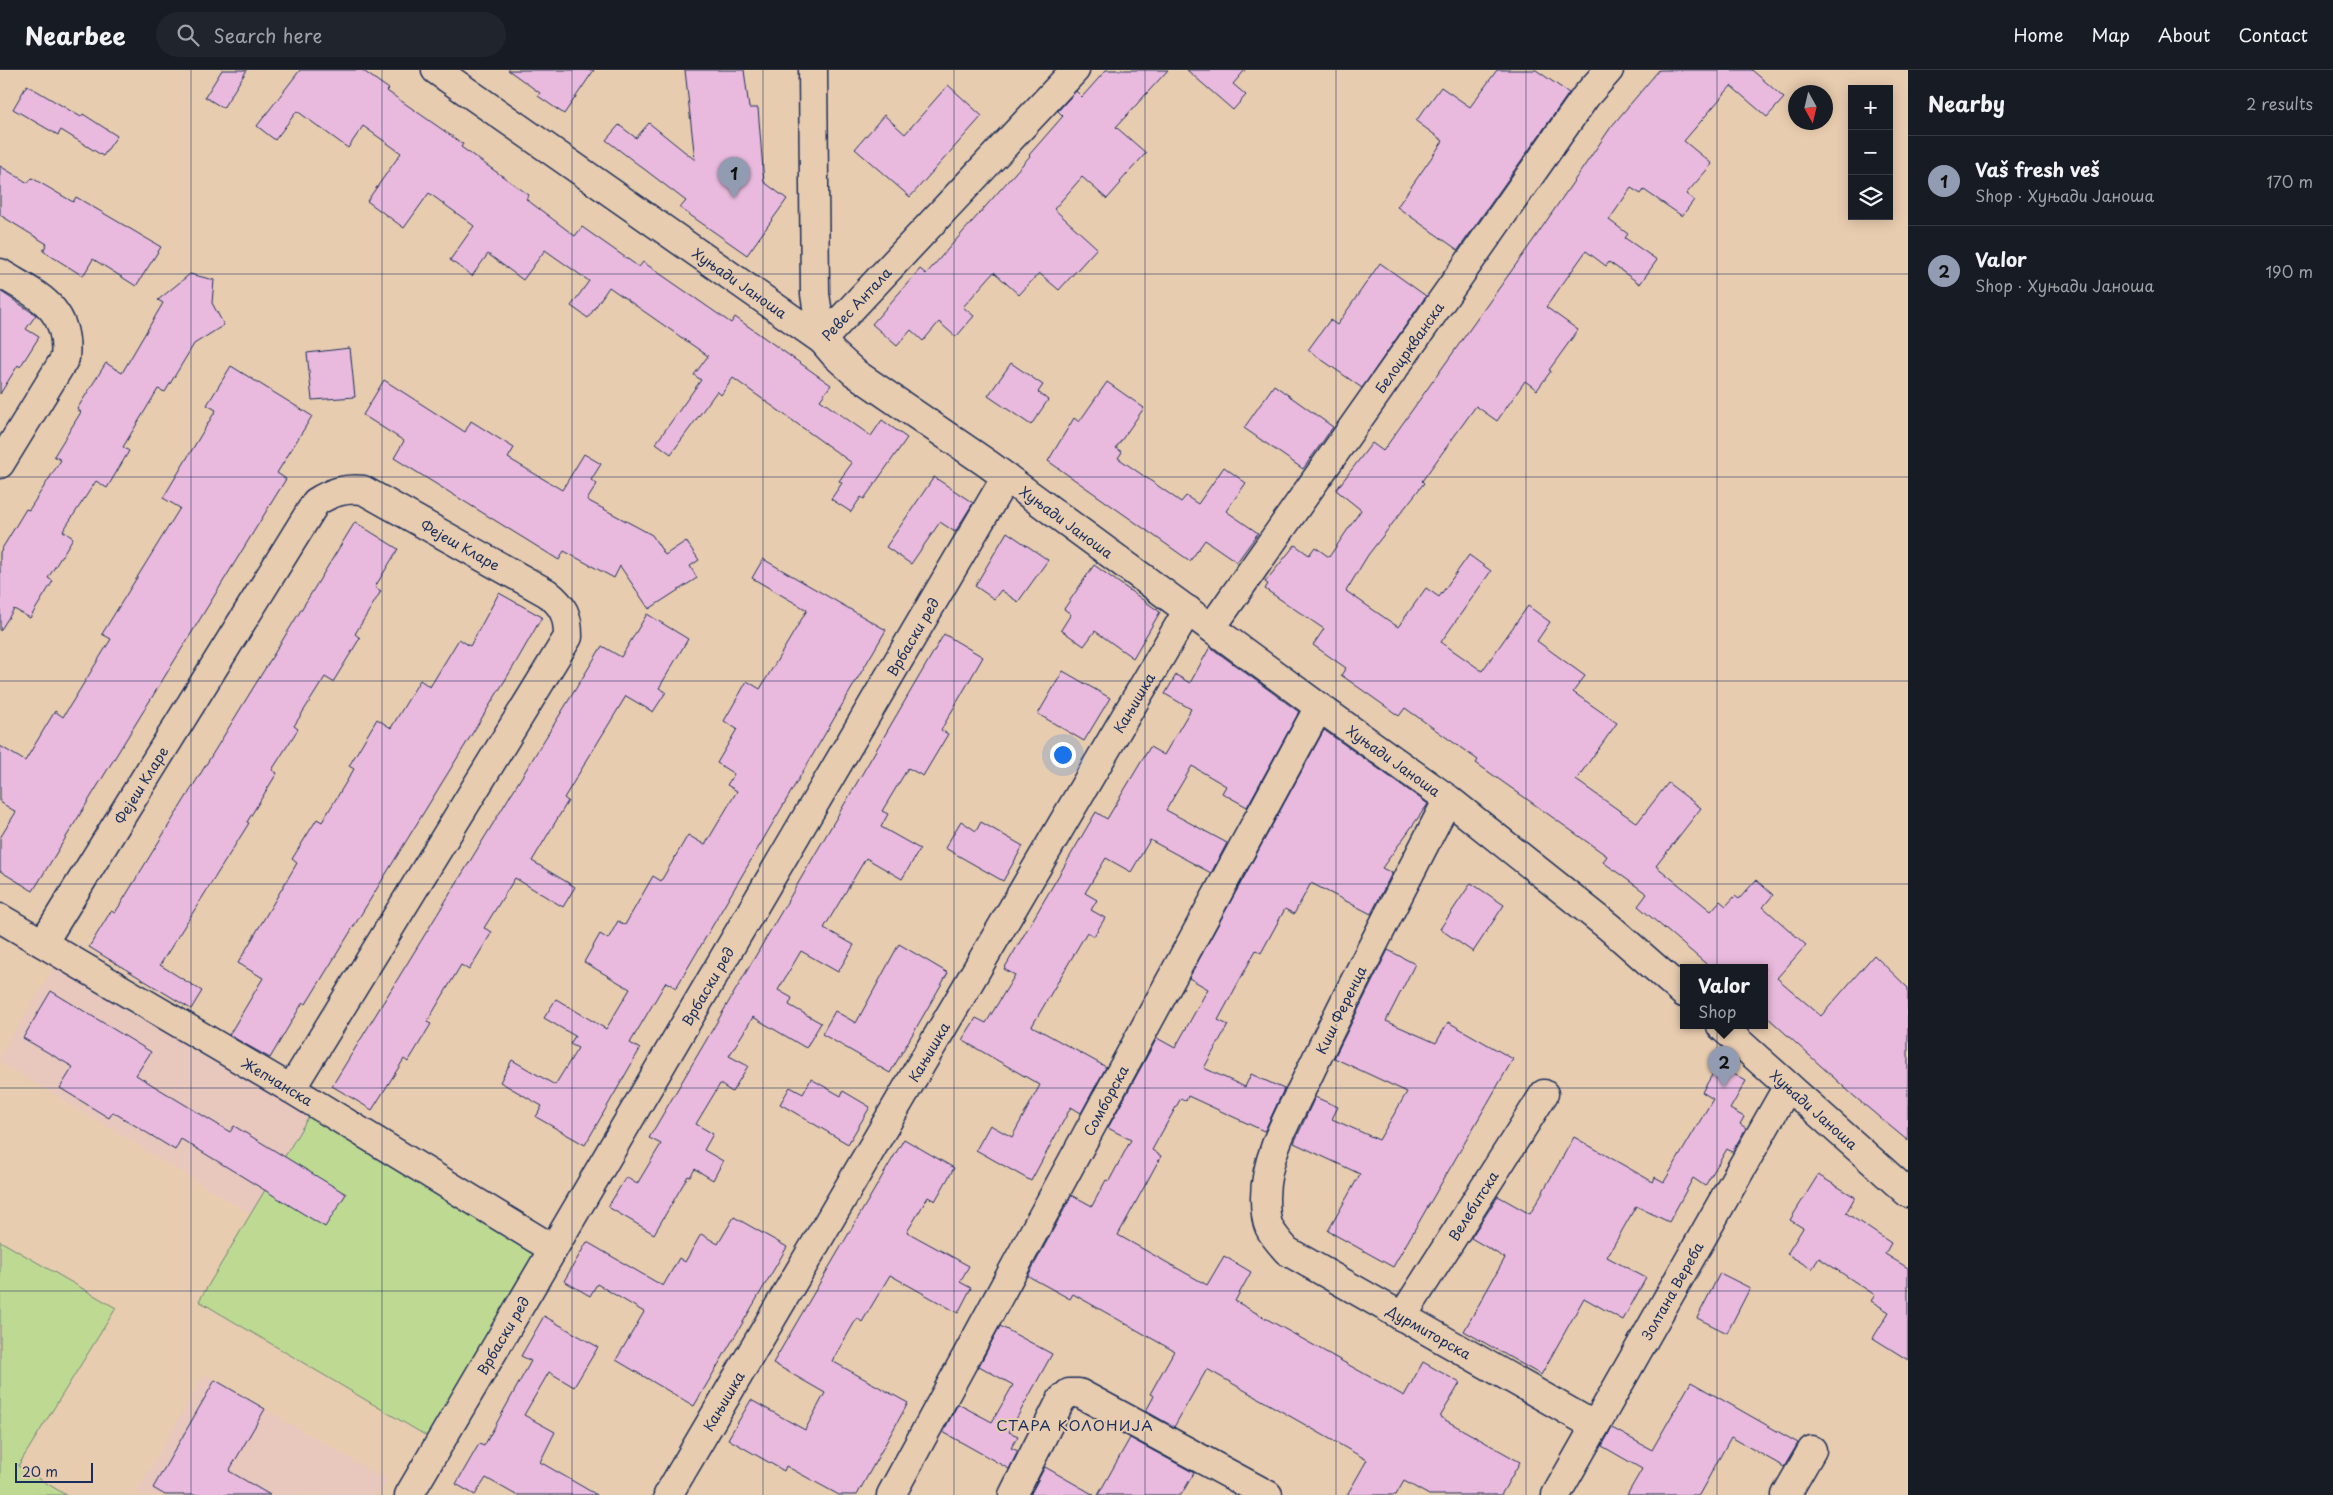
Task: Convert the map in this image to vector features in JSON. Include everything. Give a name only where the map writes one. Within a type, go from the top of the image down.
[{"type":"street","name":"Хуњади Јаноша","points":[[436,70],[822,340],[855,373],[1006,477],[1319,707],[1448,799],[1609,927],[1680,989]]},
{"type":"street","name":"Ревес Антала","points":[[813,70],[815,294],[822,340]]},
{"type":"street","name":"Ревес Антала","points":[[822,340],[1074,70]]},
{"type":"street","name":"Белоцркванска","points":[[1212,627],[1586,96],[1609,70]]},
{"type":"street","points":[[0,273],[48,302],[60,321],[66,345],[64,358],[0,464]]},
{"type":"street","name":"Врбаски ред","points":[[409,1495],[1006,477]]},
{"type":"street","name":"Фејеш Кларе","points":[[43,943],[316,502],[335,492],[352,489],[363,490],[547,593],[566,612],[568,637],[291,1089]]},
{"type":"street","name":"Кањишка","points":[[668,1495],[1188,610]]},
{"type":"street","name":"Сомборска","points":[[891,1495],[1319,707]]},
{"type":"street","name":"Киш Ференца","points":[[1268,1230],[1266,1188],[1269,1168],[1280,1137],[1340,1009],[1448,799]]},
{"type":"street","name":"Жепчанска","points":[[0,918],[291,1089],[553,1249]]},
{"type":"street","name":"Хуњади Јаноша","points":[[1724,1029],[1908,1194]]},
{"type":"street","name":"Золтана Вереба","points":[[1556,1495],[1788,1086]]},
{"type":"street","name":"Велебитска","points":[[1402,1317],[1544,1094]]},
{"type":"street","name":"Дурмиторска","points":[[1268,1230],[1286,1251],[1595,1426]]},
{"type":"street","points":[[1013,1495],[1053,1412],[1061,1400],[1068,1394],[1079,1393],[1268,1495]]},
{"type":"street","points":[[1786,1495],[1812,1450]]},
{"type":"shaded area","points":[[61,957],[312,1111],[251,1214],[0,1062],[0,1056]]},
{"type":"shaded area","points":[[205,1374],[387,1480],[378,1495],[144,1495],[137,1491]]},
{"type":"green space","points":[[312,1111],[543,1248],[430,1438],[199,1301]]},
{"type":"green space","points":[[0,1241],[116,1308],[18,1466],[66,1495],[0,1495]]},
{"type":"building","points":[[222,70],[247,70],[223,108],[205,97]]},
{"type":"building","points":[[300,70],[362,70],[389,89],[387,91],[463,144],[461,147],[529,195],[526,199],[575,236],[582,227],[639,267],[643,262],[731,323],[735,317],[831,385],[820,400],[871,436],[882,420],[907,438],[864,499],[861,497],[851,512],[831,499],[842,483],[839,481],[852,463],[733,378],[721,395],[717,391],[671,454],[656,443],[701,380],[694,375],[708,356],[609,287],[588,318],[571,306],[589,281],[545,250],[523,280],[488,254],[472,276],[450,260],[474,226],[429,193],[404,228],[367,201],[401,153],[363,126],[348,148],[297,111],[275,140],[257,126]]},
{"type":"building","points":[[508,70],[594,70],[564,114],[538,96],[540,93]]},
{"type":"building","points":[[685,70],[744,70],[749,108],[758,108],[764,182],[787,199],[747,255],[680,208],[686,201],[606,140],[619,125],[636,138],[649,123],[695,160]]},
{"type":"building","points":[[1106,70],[1168,70],[1116,127],[1146,153],[1107,199],[1082,177],[1054,209],[1097,248],[1059,290],[1039,273],[1019,295],[994,272],[963,307],[974,316],[956,337],[939,322],[923,341],[911,330],[897,346],[872,324],[920,269],[926,274],[1030,156],[1063,116],[1058,111],[1076,91],[1082,97]]},
{"type":"building","points":[[1187,70],[1245,70],[1233,84],[1246,95],[1233,110]]},
{"type":"building","points":[[1497,70],[1536,70],[1569,93],[1458,250],[1397,207],[1443,141],[1416,121],[1441,87],[1470,107]]},
{"type":"building","points":[[1659,70],[1752,70],[1784,98],[1767,117],[1731,86],[1684,141],[1712,164],[1686,194],[1694,200],[1682,216],[1644,190],[1641,194],[1631,188],[1609,220],[1628,234],[1625,238],[1657,260],[1640,284],[1609,262],[1606,266],[1586,251],[1546,307],[1578,330],[1549,370],[1551,371],[1537,390],[1525,381],[1497,421],[1476,406],[1422,481],[1424,483],[1368,555],[1346,591],[1398,627],[1426,588],[1439,597],[1469,555],[1491,571],[1441,642],[1482,671],[1528,606],[1550,622],[1537,641],[1585,676],[1573,692],[1617,723],[1576,780],[1637,823],[1668,783],[1701,808],[1656,866],[1711,911],[1720,901],[1726,906],[1735,896],[1739,899],[1756,880],[1773,895],[1763,907],[1806,945],[1777,978],[1821,1016],[1874,955],[1908,988],[1908,1141],[1855,1097],[1768,1018],[1768,964],[1706,964],[1638,906],[1647,894],[1603,862],[1607,856],[1476,763],[1478,760],[1405,708],[1399,716],[1341,675],[1346,668],[1313,645],[1324,629],[1265,589],[1268,584],[1265,582],[1295,545],[1309,555],[1315,547],[1329,557],[1361,510],[1336,490],[1372,443],[1383,451],[1532,242],[1611,127]]},
{"type":"building","points":[[27,85],[81,117],[83,114],[117,136],[103,156],[61,130],[58,135],[13,109]]},
{"type":"building","points":[[948,85],[982,116],[910,197],[855,149],[884,115],[905,134]]},
{"type":"building","points":[[0,166],[28,183],[32,178],[73,202],[76,197],[161,247],[136,286],[93,259],[83,276],[43,251],[47,244],[0,215]]},
{"type":"building","points":[[1380,263],[1426,296],[1362,388],[1308,350],[1330,320],[1337,325]]},
{"type":"building","points":[[190,274],[214,280],[212,303],[224,325],[194,344],[165,392],[158,389],[123,447],[129,451],[107,488],[96,481],[63,531],[73,538],[48,578],[53,581],[30,618],[14,609],[0,631],[0,552],[26,509],[29,510],[61,460],[54,456],[81,412],[77,409],[106,363],[122,373],[163,303],[158,300]]},
{"type":"building","points":[[0,291],[36,315],[26,329],[39,337],[20,367],[18,365],[0,394]]},
{"type":"building","points":[[350,348],[355,397],[312,400],[307,353]]},
{"type":"building","points":[[1011,363],[1043,385],[1038,392],[1048,400],[1031,425],[988,396]]},
{"type":"building","points":[[231,366],[312,416],[277,473],[286,479],[33,891],[0,871],[0,838],[16,812],[0,802],[0,746],[25,761],[55,711],[63,717],[111,639],[102,634],[180,508],[163,498],[216,410],[207,405]]},
{"type":"building","points":[[384,380],[465,432],[471,421],[514,448],[508,458],[562,490],[584,454],[601,464],[591,480],[597,484],[587,500],[652,535],[665,555],[686,541],[699,560],[690,566],[697,578],[649,609],[620,566],[614,578],[564,551],[559,560],[394,458],[404,441],[363,415]]},
{"type":"building","points":[[1107,382],[1144,408],[1116,448],[1122,452],[1118,458],[1181,502],[1186,496],[1198,504],[1224,467],[1246,483],[1226,511],[1258,533],[1237,562],[1205,540],[1190,561],[1048,461],[1074,418],[1079,422]]},
{"type":"building","points":[[1274,385],[1333,427],[1303,469],[1244,428]]},
{"type":"building","points":[[934,477],[973,503],[955,532],[940,522],[911,564],[886,547]]},
{"type":"building","points":[[355,522],[398,549],[375,587],[381,591],[355,634],[360,638],[333,682],[325,677],[294,726],[298,729],[272,770],[277,773],[247,822],[249,823],[160,965],[202,991],[191,1009],[89,947],[111,911],[115,913]]},
{"type":"building","points":[[1007,532],[1048,560],[1018,602],[1001,590],[994,599],[975,586]]},
{"type":"building","points":[[763,559],[886,630],[676,988],[666,982],[630,1043],[640,1049],[585,1145],[536,1117],[542,1106],[500,1082],[512,1060],[555,1085],[578,1048],[570,1044],[575,1036],[544,1018],[556,999],[606,1029],[630,989],[584,962],[600,934],[608,939],[618,921],[625,925],[653,876],[661,881],[688,835],[705,845],[737,791],[727,785],[734,774],[717,763],[737,729],[724,721],[747,681],[760,689],[807,610],[752,578]]},
{"type":"building","points":[[1094,565],[1160,612],[1133,658],[1095,631],[1084,646],[1061,630],[1071,614],[1064,609]]},
{"type":"building","points":[[499,593],[542,617],[306,1004],[303,1002],[270,1058],[229,1035],[263,978],[238,963],[297,863],[292,859],[317,819],[322,822],[354,769],[349,766],[377,719],[391,728],[420,680],[430,687],[459,639],[470,646]]},
{"type":"building","points":[[647,614],[688,639],[659,688],[666,692],[653,712],[626,696],[564,798],[568,801],[532,861],[575,887],[563,907],[515,878],[484,928],[492,932],[469,970],[461,965],[427,1022],[431,1024],[408,1062],[404,1059],[372,1110],[332,1086],[602,646],[621,657]]},
{"type":"building","points":[[944,634],[983,657],[941,730],[948,734],[923,776],[908,768],[882,811],[888,814],[881,827],[920,849],[902,879],[866,858],[824,928],[854,945],[838,972],[801,951],[778,990],[792,998],[789,1005],[821,1023],[806,1048],[753,1017],[729,1056],[748,1066],[732,1092],[720,1084],[696,1124],[713,1134],[704,1150],[723,1161],[713,1180],[695,1169],[690,1177],[688,1176],[654,1234],[608,1207],[626,1177],[637,1184],[661,1144],[649,1138]]},
{"type":"building","points":[[1210,647],[1299,712],[1247,807],[1222,793],[1226,786],[1192,766],[1166,810],[1227,843],[1211,873],[1150,840],[1131,872],[1106,858],[1085,893],[1097,900],[1091,910],[1105,918],[1094,936],[1087,932],[1032,1026],[1106,1067],[1081,1113],[1071,1107],[1031,1181],[976,1150],[990,1125],[1012,1137],[1040,1085],[962,1040],[976,1018],[986,1023],[1015,975],[1004,969],[1096,812],[1107,819],[1150,747],[1164,755],[1191,709],[1165,694],[1176,675],[1190,683]]},
{"type":"building","points":[[1063,671],[1110,698],[1084,741],[1038,714]]},
{"type":"building","points":[[1324,730],[1428,804],[1382,868],[1392,873],[1371,914],[1311,883],[1294,914],[1285,909],[1261,953],[1256,950],[1218,1020],[1228,1025],[1204,1068],[1245,1087],[1251,1074],[1284,1089],[1265,1130],[1188,1096],[1186,1101],[1181,1098],[1152,1150],[1161,1156],[1118,1235],[1207,1285],[1224,1256],[1251,1272],[1235,1301],[1404,1396],[1423,1362],[1460,1383],[1440,1417],[1520,1462],[1501,1495],[1429,1495],[1404,1481],[1396,1495],[1347,1495],[1367,1460],[1207,1369],[1174,1427],[1146,1411],[1154,1396],[1150,1394],[1174,1351],[1073,1294],[1070,1299],[1028,1276],[1072,1195],[1092,1206],[1106,1180],[1109,1181],[1131,1140],[1108,1128],[1157,1038],[1175,1048],[1208,989],[1189,978]]},
{"type":"building","points":[[961,821],[976,831],[981,822],[1023,846],[1003,881],[945,848]]},
{"type":"building","points":[[1471,883],[1504,905],[1473,952],[1440,929]]},
{"type":"building","points":[[899,944],[948,973],[890,1073],[822,1034],[835,1011],[856,1023]]},
{"type":"building","points":[[1388,950],[1415,964],[1386,1021],[1436,1043],[1448,1022],[1513,1059],[1393,1267],[1328,1231],[1360,1174],[1294,1143],[1315,1097],[1338,1107],[1332,1119],[1379,1140],[1407,1092],[1334,1058]]},
{"type":"building","points":[[51,991],[151,1052],[136,1075],[230,1132],[234,1126],[346,1194],[325,1227],[181,1139],[175,1150],[113,1112],[109,1118],[60,1088],[73,1067],[23,1038]]},
{"type":"building","points":[[1718,1065],[1746,1081],[1730,1109],[1744,1117],[1740,1124],[1746,1128],[1732,1152],[1727,1149],[1705,1186],[1693,1178],[1669,1222],[1636,1206],[1607,1257],[1646,1278],[1623,1320],[1584,1298],[1541,1375],[1464,1331],[1505,1258],[1471,1238],[1498,1196],[1530,1214],[1574,1137],[1653,1182],[1655,1177],[1664,1182],[1713,1099],[1702,1092]]},
{"type":"building","points":[[811,1079],[841,1096],[843,1091],[870,1107],[848,1144],[780,1104],[790,1087],[803,1094]]},
{"type":"building","points":[[904,1139],[954,1168],[935,1201],[928,1197],[907,1232],[969,1266],[960,1282],[971,1288],[958,1313],[890,1275],[862,1322],[857,1318],[832,1361],[908,1403],[857,1495],[839,1495],[786,1466],[784,1471],[728,1439],[751,1400],[805,1430],[825,1393],[773,1363]]},
{"type":"building","points":[[1818,1175],[1855,1197],[1846,1213],[1891,1243],[1885,1254],[1908,1268],[1908,1360],[1873,1338],[1889,1312],[1871,1301],[1875,1295],[1819,1258],[1812,1269],[1787,1254],[1803,1228],[1790,1220]]},
{"type":"building","points":[[734,1217],[787,1247],[694,1406],[616,1360],[644,1312],[597,1284],[590,1296],[564,1281],[587,1242],[663,1286],[679,1258],[685,1262],[701,1234],[718,1244]]},
{"type":"building","points":[[1720,1273],[1750,1288],[1727,1333],[1697,1318]]},
{"type":"building","points":[[544,1316],[598,1347],[574,1387],[549,1372],[524,1415],[555,1432],[540,1462],[597,1495],[516,1495],[486,1478],[475,1495],[456,1484],[479,1444],[484,1446],[531,1361],[521,1356]]},
{"type":"building","points":[[1000,1326],[1052,1354],[1009,1432],[1018,1436],[1011,1448],[1018,1451],[1009,1469],[943,1432],[958,1404],[992,1422],[1013,1385],[979,1366]]},
{"type":"building","points":[[215,1380],[265,1409],[229,1471],[270,1495],[165,1495],[153,1488]]},
{"type":"building","points":[[1691,1382],[1798,1443],[1784,1467],[1731,1437],[1699,1495],[1627,1495],[1642,1469],[1602,1446],[1612,1428],[1652,1450]]},
{"type":"building","points":[[1130,1438],[1194,1473],[1181,1495],[1098,1495]]},
{"type":"building","points":[[1045,1467],[1094,1495],[1030,1495]]},
{"type":"place","name":"Vaš fresh veš","points":[[734,198]]},
{"type":"place","name":"Valor","points":[[1724,1087]]},
{"type":"district","name":"СТАРА КОЛОНИЈА","points":[[1075,1424]]}]
